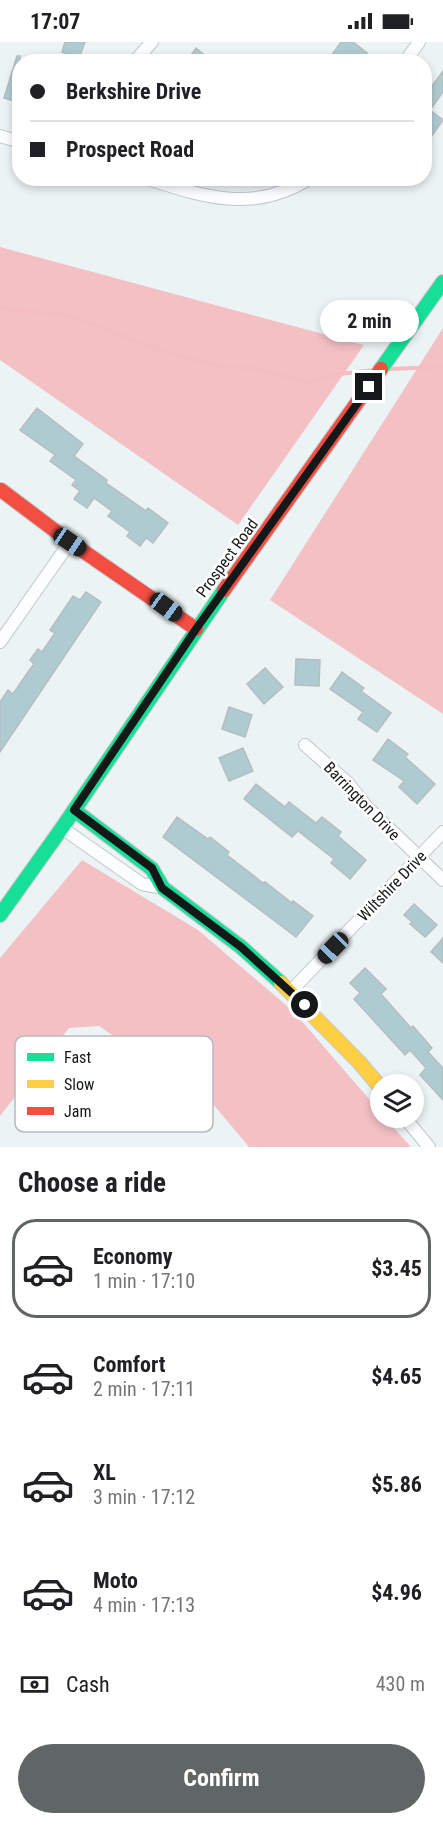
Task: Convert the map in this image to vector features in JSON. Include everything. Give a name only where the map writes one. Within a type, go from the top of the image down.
[{"type":"main road","name":"Prospect Road","points":[[0,915],[62,828],[196,629],[443,282]]},
{"type":"main road","points":[[1,490],[70,542],[196,629]]},
{"type":"main road","points":[[74,810],[152,868],[162,888],[241,947],[291,991],[370,1075]]},
{"type":"street","points":[[141,54],[152,42]]},
{"type":"street","points":[[171,186],[199,195],[238,201],[268,197],[298,186]]},
{"type":"street","points":[[0,642],[70,542]]},
{"type":"street","name":"Barrington Drive","points":[[305,745],[348,783],[366,806],[443,880]]},
{"type":"street","points":[[62,828],[142,884],[162,888]]},
{"type":"street","name":"Wiltshire Drive","points":[[291,991],[443,832]]},
{"type":"street","points":[[413,1128],[429,1147]]},
{"type":"shaded area","points":[[0,247],[364,345],[238,525],[0,360]]},
{"type":"shaded area","points":[[443,328],[443,714],[270,600]]},
{"type":"shaded area","points":[[82,860],[198,930],[294,1012],[370,1100],[370,1128],[394,1128],[411,1147],[249,1147],[213,1104],[213,1036],[114,1036],[99,1026],[69,1028],[63,1036],[15,1036],[15,1097],[0,1116],[0,958]]},
{"type":"building","points":[[65,42],[85,42],[80,54],[62,52]]},
{"type":"building","points":[[341,42],[353,42],[367,53],[366,54],[333,54]]},
{"type":"building","points":[[196,48],[203,54],[192,54]]},
{"type":"building","points":[[443,71],[443,92],[432,107],[432,86]]},
{"type":"building","points":[[12,72],[12,100],[4,98]]},
{"type":"building","points":[[432,112],[443,120],[432,136]]},
{"type":"building","points":[[37,408],[83,444],[74,456],[107,480],[106,483],[146,511],[148,508],[168,523],[153,543],[146,538],[140,546],[127,536],[130,532],[108,516],[112,511],[94,498],[87,508],[74,499],[80,491],[72,485],[76,480],[50,461],[55,455],[20,430]]},
{"type":"building","points":[[86,592],[101,602],[0,752],[0,702],[8,690],[13,694],[34,664],[30,660],[38,649],[42,652],[55,633],[50,630],[73,596],[80,600]]},
{"type":"building","points":[[296,659],[320,660],[319,686],[295,685]]},
{"type":"building","points":[[265,668],[283,687],[264,704],[247,684]]},
{"type":"building","points":[[342,672],[364,688],[361,691],[391,713],[377,732],[358,719],[363,712],[330,689]]},
{"type":"building","points":[[229,707],[252,715],[245,737],[222,729]]},
{"type":"building","points":[[388,739],[408,754],[405,757],[435,784],[417,804],[399,787],[404,781],[373,760]]},
{"type":"building","points":[[243,748],[253,771],[229,781],[219,758]]},
{"type":"building","points":[[256,784],[285,807],[289,802],[316,823],[322,817],[341,832],[338,836],[366,860],[350,879],[331,863],[334,859],[298,831],[292,837],[244,799]]},
{"type":"building","points":[[177,817],[208,839],[210,837],[229,852],[227,855],[263,883],[265,882],[313,916],[296,937],[163,837]]},
{"type":"building","points":[[414,904],[437,925],[425,937],[410,924],[412,922],[404,915]]},
{"type":"building","points":[[443,938],[443,963],[431,952]]},
{"type":"building","points":[[365,968],[386,989],[381,994],[432,1048],[428,1052],[443,1068],[443,1100],[424,1079],[424,1074],[421,1074],[426,1068],[410,1050],[405,1055],[354,999],[360,993],[350,983]]},
{"type":"waterway","points":[[0,308],[71,316],[159,350],[221,366],[258,369],[306,382],[339,374],[374,370]]},
{"type":"waterway","points":[[388,369],[443,367]]},
{"type":"traffic: fast","points":[[381,369],[443,282]]},
{"type":"traffic: fast","points":[[0,915],[224,590]]},
{"type":"traffic: fast","points":[[74,810],[152,869],[163,888],[241,947],[281,983]]},
{"type":"traffic: slow","points":[[281,983],[370,1075]]},
{"type":"traffic: jam","points":[[224,590],[381,369]]},
{"type":"traffic: jam","points":[[1,490],[70,542],[196,629]]},
{"type":"route","points":[[305,1005],[241,947],[162,888],[152,868],[74,810],[196,629],[369,387]]}]
